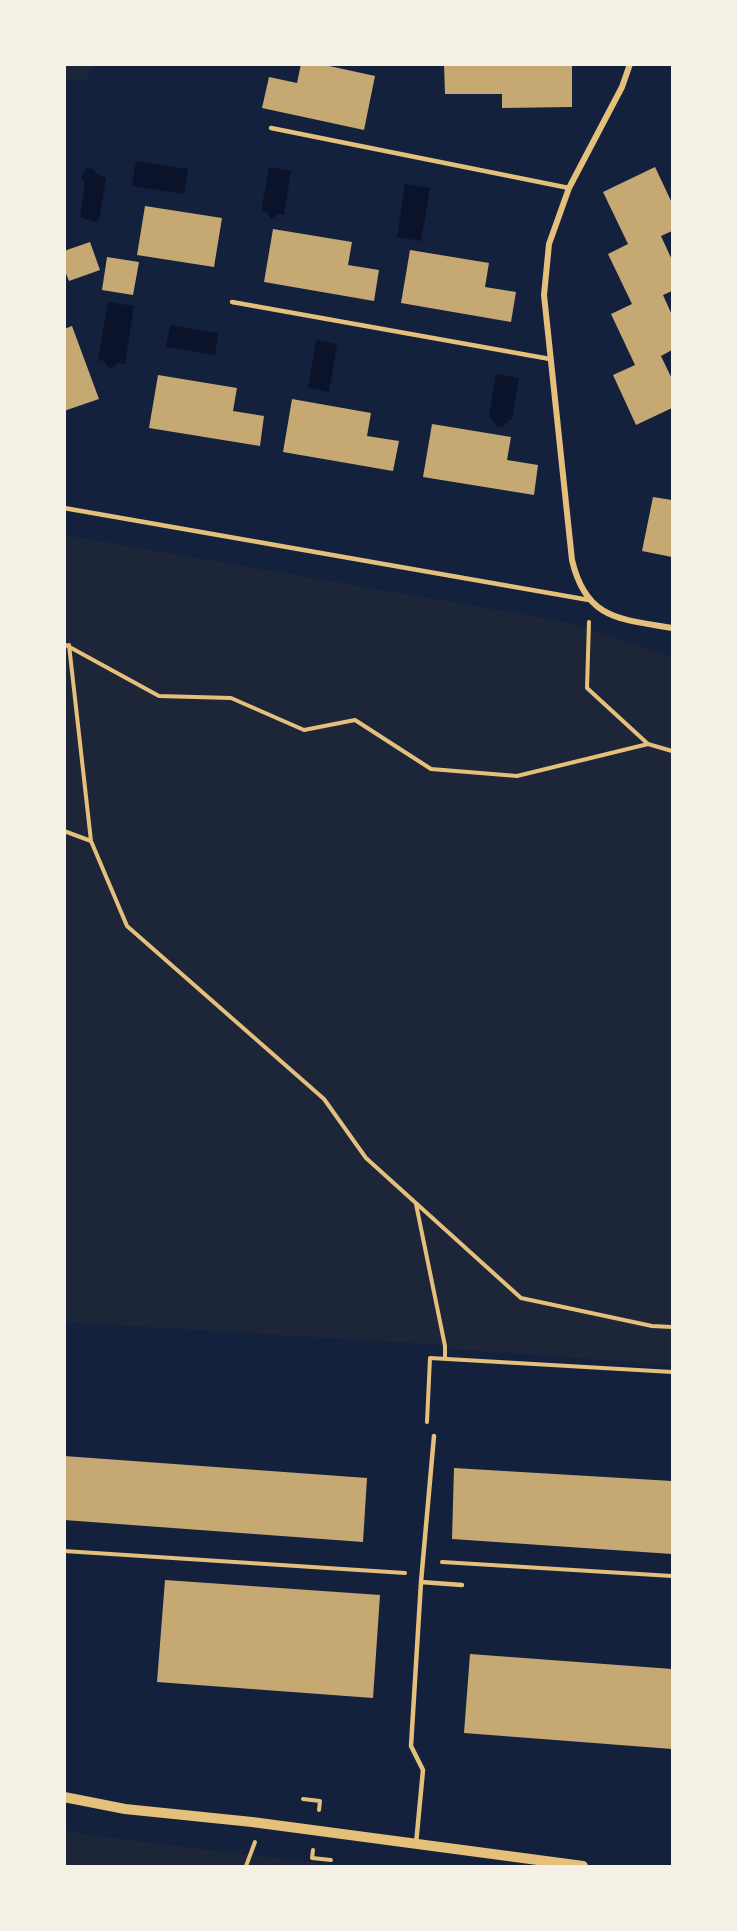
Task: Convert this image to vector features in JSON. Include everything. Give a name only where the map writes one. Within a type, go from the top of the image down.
[{"type":"street","points":[[630,64],[622,87],[569,188],[549,244],[544,295],[572,560],[578,583],[589,600],[617,619],[672,628]]},
{"type":"street","points":[[64,1797],[125,1809],[583,1866]]},
{"type":"lane","points":[[271,128],[569,188]]},
{"type":"lane","points":[[232,302],[550,359]]},
{"type":"lane","points":[[64,508],[589,600]]},
{"type":"lane","points":[[416,1844],[423,1770],[411,1746],[434,1436]]},
{"type":"lane","points":[[422,1582],[462,1585]]},
{"type":"path","points":[[589,600],[587,688],[648,744],[672,751]]},
{"type":"path","points":[[67,645],[159,696],[231,698],[304,730],[355,720],[431,769],[517,776],[648,744]]},
{"type":"path","points":[[67,645],[91,841],[127,926],[324,1099],[366,1158],[521,1298],[652,1326],[672,1326]]},
{"type":"path","points":[[64,831],[91,841]]},
{"type":"path","points":[[416,1203],[445,1346],[445,1359]]},
{"type":"path","points":[[434,1436],[426,1436],[430,1358],[672,1372]]},
{"type":"path","points":[[64,1551],[422,1574],[442,1574],[442,1562],[672,1576]]},
{"type":"shaded area","points":[[64,65],[94,65],[86,81],[65,79]]},
{"type":"shaded area","points":[[136,161],[188,169],[184,194],[132,186]]},
{"type":"shaded area","points":[[269,167],[291,171],[284,215],[278,214],[271,219],[266,212],[261,211]]},
{"type":"shaded area","points":[[86,168],[94,169],[97,174],[106,178],[99,220],[96,222],[80,217],[85,183],[81,177]]},
{"type":"shaded area","points":[[405,184],[430,188],[421,241],[397,237]]},
{"type":"shaded area","points":[[108,302],[134,306],[125,364],[118,363],[110,369],[104,361],[98,360]]},
{"type":"shaded area","points":[[170,325],[218,333],[215,355],[166,347]]},
{"type":"shaded area","points":[[316,340],[337,344],[329,392],[308,388]]},
{"type":"shaded area","points":[[496,374],[519,378],[512,420],[502,427],[496,426],[489,416]]},
{"type":"shaded area","points":[[64,535],[567,622],[672,657],[672,1365],[452,1349],[445,1345],[65,1322]]},
{"type":"shaded area","points":[[65,1830],[88,1835],[341,1866],[65,1866]]},
{"type":"building","points":[[301,64],[320,64],[375,76],[364,130],[262,108],[269,77],[297,83]]},
{"type":"building","points":[[444,64],[572,64],[572,107],[502,108],[502,94],[445,94]]},
{"type":"building","points":[[655,167],[672,203],[672,231],[661,236],[672,260],[672,291],[663,295],[672,315],[672,350],[661,356],[672,379],[672,408],[636,425],[613,375],[635,365],[611,314],[632,304],[608,254],[628,244],[603,192]]},
{"type":"building","points":[[145,206],[222,218],[214,267],[137,255]]},
{"type":"building","points":[[273,229],[352,242],[348,265],[379,270],[374,301],[264,282]]},
{"type":"building","points":[[90,242],[100,270],[69,281],[64,269],[64,251]]},
{"type":"building","points":[[410,250],[489,263],[485,287],[516,292],[511,322],[401,303]]},
{"type":"building","points":[[107,257],[139,262],[133,295],[102,290]]},
{"type":"building","points":[[72,326],[99,399],[64,411],[64,329]]},
{"type":"building","points":[[158,375],[237,388],[233,411],[264,416],[260,446],[149,428]]},
{"type":"building","points":[[292,399],[371,413],[367,436],[399,441],[393,471],[283,452]]},
{"type":"building","points":[[432,424],[511,437],[507,460],[538,465],[534,495],[423,477]]},
{"type":"building","points":[[653,497],[672,500],[672,557],[642,551]]},
{"type":"building","points":[[64,1456],[367,1478],[363,1542],[64,1520]]},
{"type":"building","points":[[454,1468],[672,1481],[672,1554],[452,1539]]},
{"type":"building","points":[[165,1580],[380,1595],[373,1698],[157,1682]]},
{"type":"building","points":[[470,1654],[672,1669],[672,1749],[464,1733]]}]
